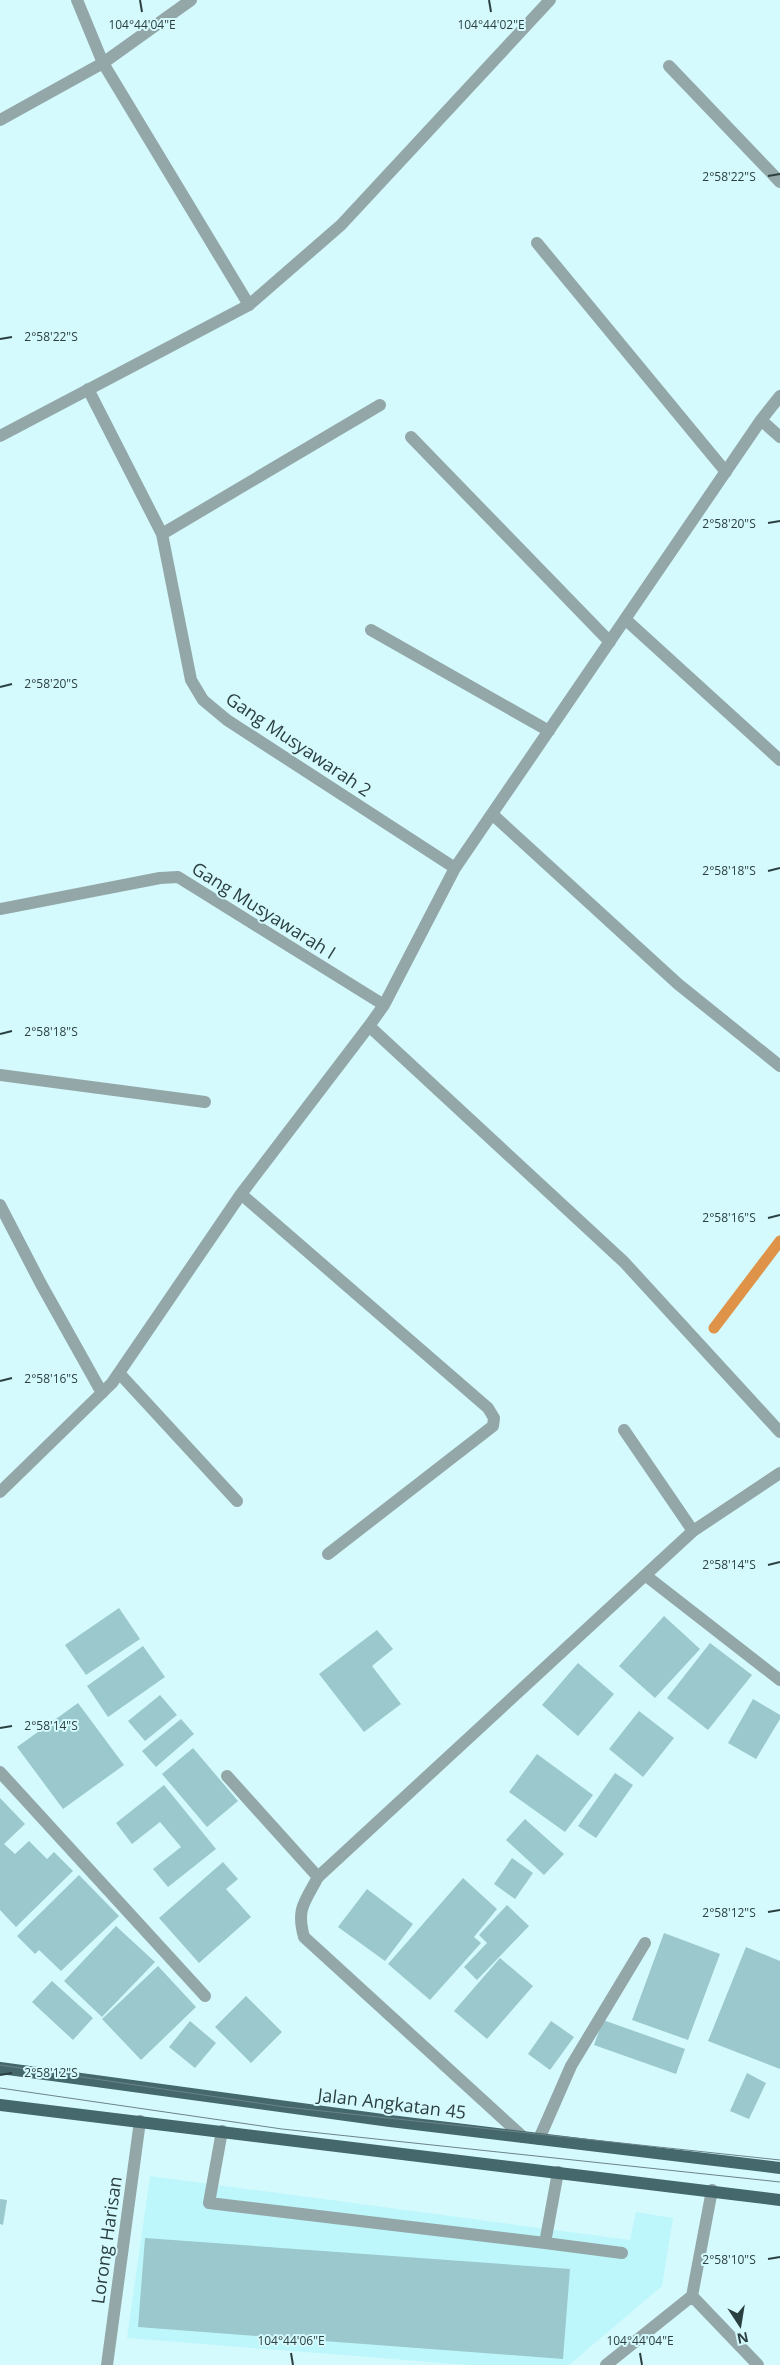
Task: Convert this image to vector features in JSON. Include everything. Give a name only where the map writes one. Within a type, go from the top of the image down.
[{"type":"main road","name":"Jalan Angkatan 45","points":[[0,2068],[380,2120],[780,2168]]},
{"type":"main road","points":[[0,2105],[712,2190],[780,2200]]},
{"type":"street","points":[[77,0],[103,63],[250,305]]},
{"type":"street","points":[[0,120],[103,63],[191,0]]},
{"type":"street","points":[[0,436],[250,305],[340,225],[550,0]]},
{"type":"street","points":[[669,66],[780,182]]},
{"type":"street","points":[[537,243],[726,472]]},
{"type":"street","name":"Gang Musyawarah 2","points":[[88,389],[162,534],[191,680],[203,700],[227,720],[455,868]]},
{"type":"street","points":[[0,1492],[119,1373],[241,1194],[370,1026],[384,1005],[455,868],[780,396]]},
{"type":"street","points":[[162,534],[380,405]]},
{"type":"street","points":[[762,420],[780,436]]},
{"type":"street","points":[[411,437],[610,642]]},
{"type":"street","points":[[625,620],[780,760]]},
{"type":"street","points":[[371,630],[549,731]]},
{"type":"street","points":[[492,814],[678,984],[780,1066]]},
{"type":"street","name":"Gang Musyawarah I","points":[[0,909],[160,878],[178,877],[384,1005]]},
{"type":"street","points":[[370,1026],[624,1262],[780,1432]]},
{"type":"street","points":[[0,1075],[205,1102]]},
{"type":"street","points":[[241,1194],[488,1408],[494,1418],[494,1426],[328,1554]]},
{"type":"street","points":[[0,1205],[41,1284],[102,1392]]},
{"type":"street","points":[[119,1373],[237,1501]]},
{"type":"street","points":[[624,1430],[694,1530]]},
{"type":"street","points":[[523,2137],[304,1937],[300,1922],[300,1910],[318,1877],[644,1575],[694,1530],[780,1473]]},
{"type":"street","points":[[644,1575],[780,1680]]},
{"type":"street","points":[[0,1772],[205,1996]]},
{"type":"street","points":[[227,1776],[318,1877]]},
{"type":"street","points":[[539,2139],[571,2066],[645,1943]]},
{"type":"street","name":"Lorong Harisan","points":[[107,2365],[140,2121]]},
{"type":"street","points":[[222,2131],[209,2203],[622,2253]]},
{"type":"street","points":[[545,2243],[558,2172]]},
{"type":"street","points":[[606,2365],[692,2296],[712,2190]]},
{"type":"street","points":[[692,2296],[758,2365]]},
{"type":"shaded area","points":[[150,2176],[630,2240],[636,2212],[673,2218],[662,2286],[569,2365],[469,2365],[127,2338]]},
{"type":"building","points":[[119,1608],[140,1639],[86,1675],[65,1645]]},
{"type":"building","points":[[664,1616],[700,1649],[655,1698],[619,1666]]},
{"type":"building","points":[[377,1630],[393,1649],[372,1666],[401,1704],[364,1732],[319,1674]]},
{"type":"building","points":[[710,1643],[752,1675],[708,1730],[667,1698]]},
{"type":"building","points":[[143,1646],[165,1677],[108,1717],[87,1686]]},
{"type":"building","points":[[578,1663],[614,1694],[578,1736],[542,1705]]},
{"type":"building","points":[[160,1695],[177,1715],[145,1741],[128,1721]]},
{"type":"building","points":[[753,1699],[780,1715],[780,1719],[756,1759],[728,1743]]},
{"type":"building","points":[[78,1703],[124,1765],[63,1809],[17,1747]]},
{"type":"building","points":[[639,1711],[674,1738],[643,1777],[609,1749]]},
{"type":"building","points":[[181,1719],[194,1734],[156,1767],[142,1751]]},
{"type":"building","points":[[193,1748],[238,1801],[207,1827],[162,1774]]},
{"type":"building","points":[[537,1754],[593,1795],[565,1832],[509,1792]]},
{"type":"building","points":[[615,1773],[633,1785],[596,1838],[578,1826]]},
{"type":"building","points":[[164,1785],[216,1849],[168,1887],[153,1869],[181,1847],[160,1822],[132,1844],[116,1823]]},
{"type":"building","points":[[0,1798],[25,1824],[4,1844],[15,1854],[29,1841],[47,1859],[54,1852],[73,1871],[16,1927],[0,1910]]},
{"type":"building","points":[[525,1819],[564,1854],[544,1875],[506,1840]]},
{"type":"building","points":[[512,1858],[533,1873],[515,1899],[494,1884]]},
{"type":"building","points":[[223,1862],[238,1879],[226,1889],[251,1917],[199,1963],[159,1918]]},
{"type":"building","points":[[79,1875],[119,1916],[61,1971],[39,1950],[35,1954],[17,1936]]},
{"type":"building","points":[[463,1878],[497,1909],[474,1937],[481,1943],[430,2000],[388,1964]]},
{"type":"building","points":[[367,1889],[413,1924],[385,1961],[338,1927]]},
{"type":"building","points":[[507,1905],[529,1926],[477,1980],[464,1967],[487,1943],[479,1935]]},
{"type":"building","points":[[116,1926],[155,1962],[102,2017],[64,1981]]},
{"type":"building","points":[[664,1933],[720,1954],[688,2040],[632,2020]]},
{"type":"building","points":[[746,1947],[780,1961],[780,2069],[708,2041]]},
{"type":"building","points":[[500,1958],[533,1986],[487,2039],[454,2011]]},
{"type":"building","points":[[158,1966],[196,2007],[141,2060],[102,2019]]},
{"type":"building","points":[[52,1981],[93,2018],[73,2040],[32,2002]]},
{"type":"building","points":[[246,1996],[282,2032],[251,2063],[215,2027]]},
{"type":"building","points":[[603,2020],[685,2049],[676,2074],[594,2045]]},
{"type":"building","points":[[190,2021],[216,2043],[195,2068],[169,2047]]},
{"type":"building","points":[[551,2021],[574,2037],[550,2070],[528,2054]]},
{"type":"building","points":[[747,2073],[766,2083],[749,2119],[730,2111]]},
{"type":"building","points":[[0,2199],[7,2200],[3,2225],[0,2224]]},
{"type":"building","points":[[145,2238],[570,2269],[563,2359],[138,2327]]},
{"type":"waterway","points":[[714,1328],[780,1241]]},
{"type":"tram line","points":[[0,2065],[285,2107],[780,2160]]},
{"type":"tram line","points":[[0,2088],[282,2129],[780,2182]]}]
